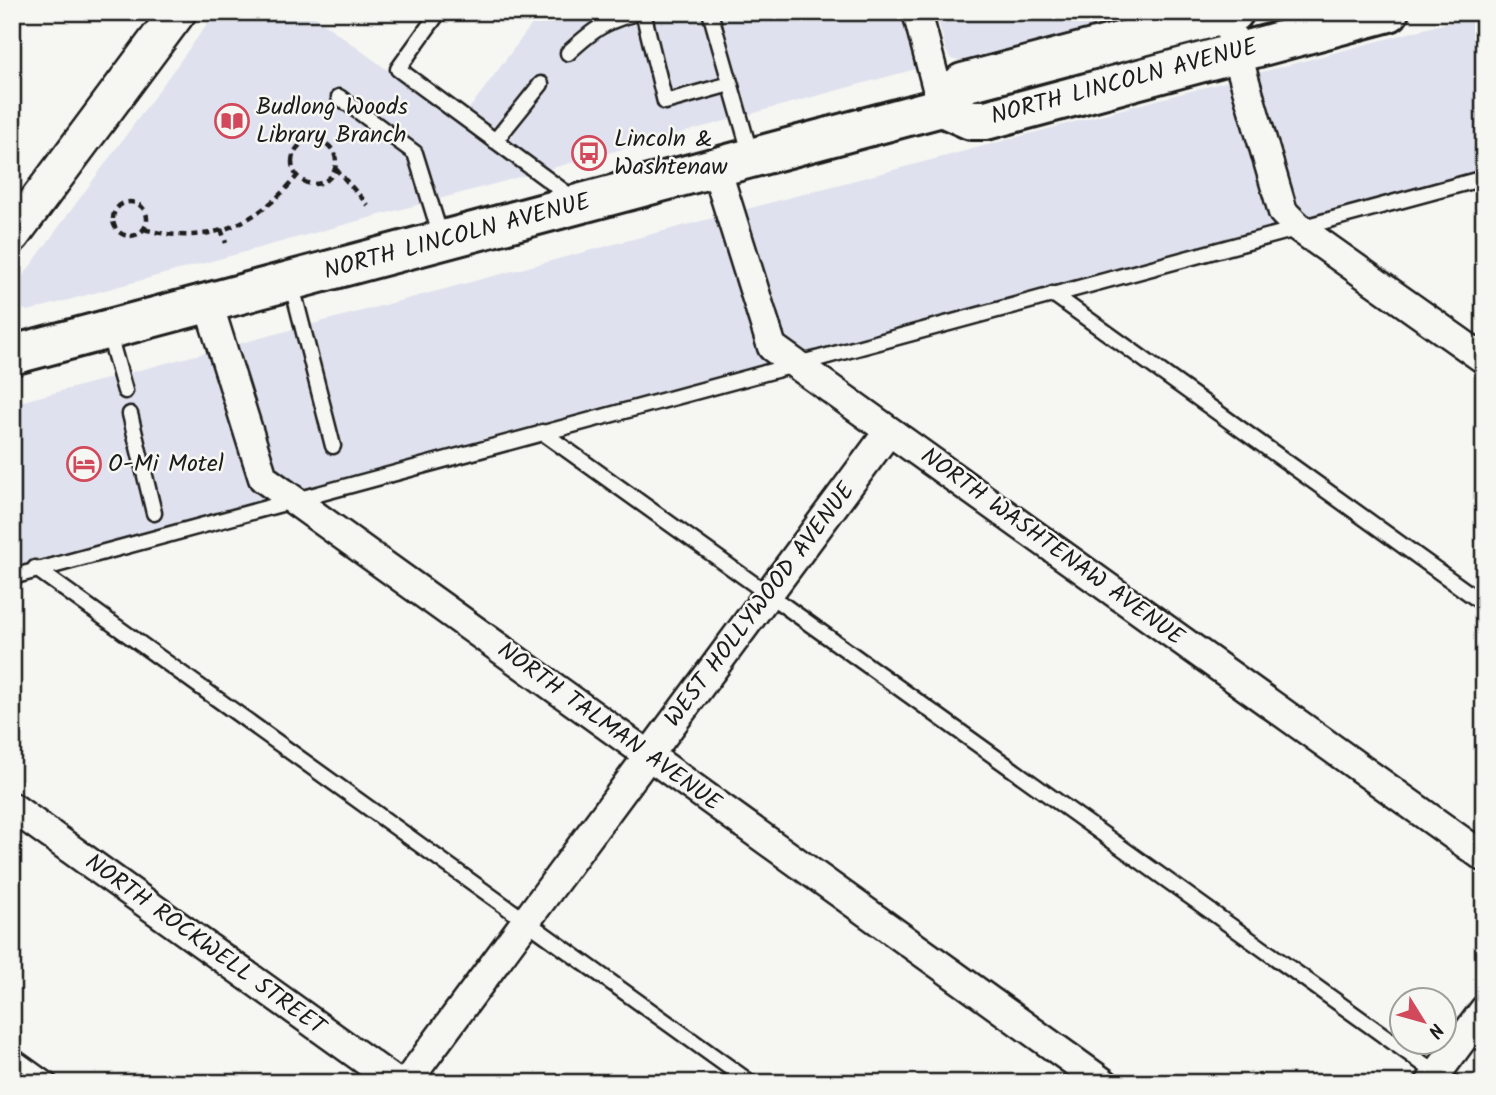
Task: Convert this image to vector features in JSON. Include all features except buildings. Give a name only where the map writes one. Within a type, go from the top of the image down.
[{"type":"main road","name":"NORTH LINCOLN AVENUE","points":[[942,107],[971,120],[986,120],[1389,12]]},
{"type":"main road","name":"NORTH LINCOLN AVENUE","points":[[12,355],[942,107],[963,83],[1230,13]]},
{"type":"street","points":[[12,235],[178,12]]},
{"type":"street","points":[[917,12],[942,107]]},
{"type":"street","points":[[1230,13],[1237,53],[1283,212],[1300,228],[1484,359]]},
{"type":"street","name":"NORTH WASHTENAW AVENUE","points":[[734,163],[772,347],[1484,857]]},
{"type":"street","name":"NORTH TALMAN AVENUE","points":[[208,303],[263,478],[289,500],[1104,1083]]},
{"type":"street","name":"WEST HOLLYWOOD AVENUE","points":[[406,1083],[889,431]]},
{"type":"street","name":"NORTH ROCKWELL STREET","points":[[12,807],[397,1083]]},
{"type":"street","points":[[1439,1080],[1484,1010]]},
{"type":"lane","points":[[439,12],[398,69],[581,205]]},
{"type":"lane","points":[[568,53],[596,28],[616,17],[643,12],[665,102],[730,84]]},
{"type":"lane","points":[[710,12],[730,84],[734,163]]},
{"type":"lane","points":[[495,141],[541,84]]},
{"type":"lane","points":[[339,97],[415,153],[443,241]]},
{"type":"lane","points":[[12,577],[35,568],[1484,178]]},
{"type":"lane","points":[[291,281],[333,446]]},
{"type":"lane","points":[[1053,295],[1484,604]]},
{"type":"lane","points":[[108,330],[125,391]]},
{"type":"lane","points":[[130,414],[154,513]]},
{"type":"lane","points":[[542,432],[1439,1080]]},
{"type":"lane","points":[[35,568],[751,1083]]},
{"type":"lane","points":[[12,1055],[51,1083]]},
{"type":"path","points":[[335,168],[320,184],[306,183],[297,176],[292,166],[295,152],[312,141],[331,148],[335,168],[368,205]]},
{"type":"path","points":[[144,229],[146,218],[138,205],[128,203],[115,211],[113,222],[119,232],[129,236],[144,229],[173,237],[204,235],[256,216],[282,195],[297,176]]},
{"type":"path","points":[[221,229],[226,243]]},
{"type":"shaded area","points":[[216,12],[308,12],[393,74],[463,117],[541,12],[918,12],[934,64],[28,311],[12,305],[12,291]]},
{"type":"shaded area","points":[[936,12],[1150,12],[959,61],[951,59],[946,51]]},
{"type":"shaded area","points":[[1484,13],[1484,179],[12,578],[12,404]]},
{"type":"green space","points":[[1174,44],[1176,55],[989,104],[987,94]]},
{"type":"place","name":"Budlong Woods Library Branch","points":[[232,121]]},
{"type":"place","name":"Lincoln & Washtenaw","points":[[589,153]]},
{"type":"place","name":"O-Mi Motel","points":[[84,464]]}]
